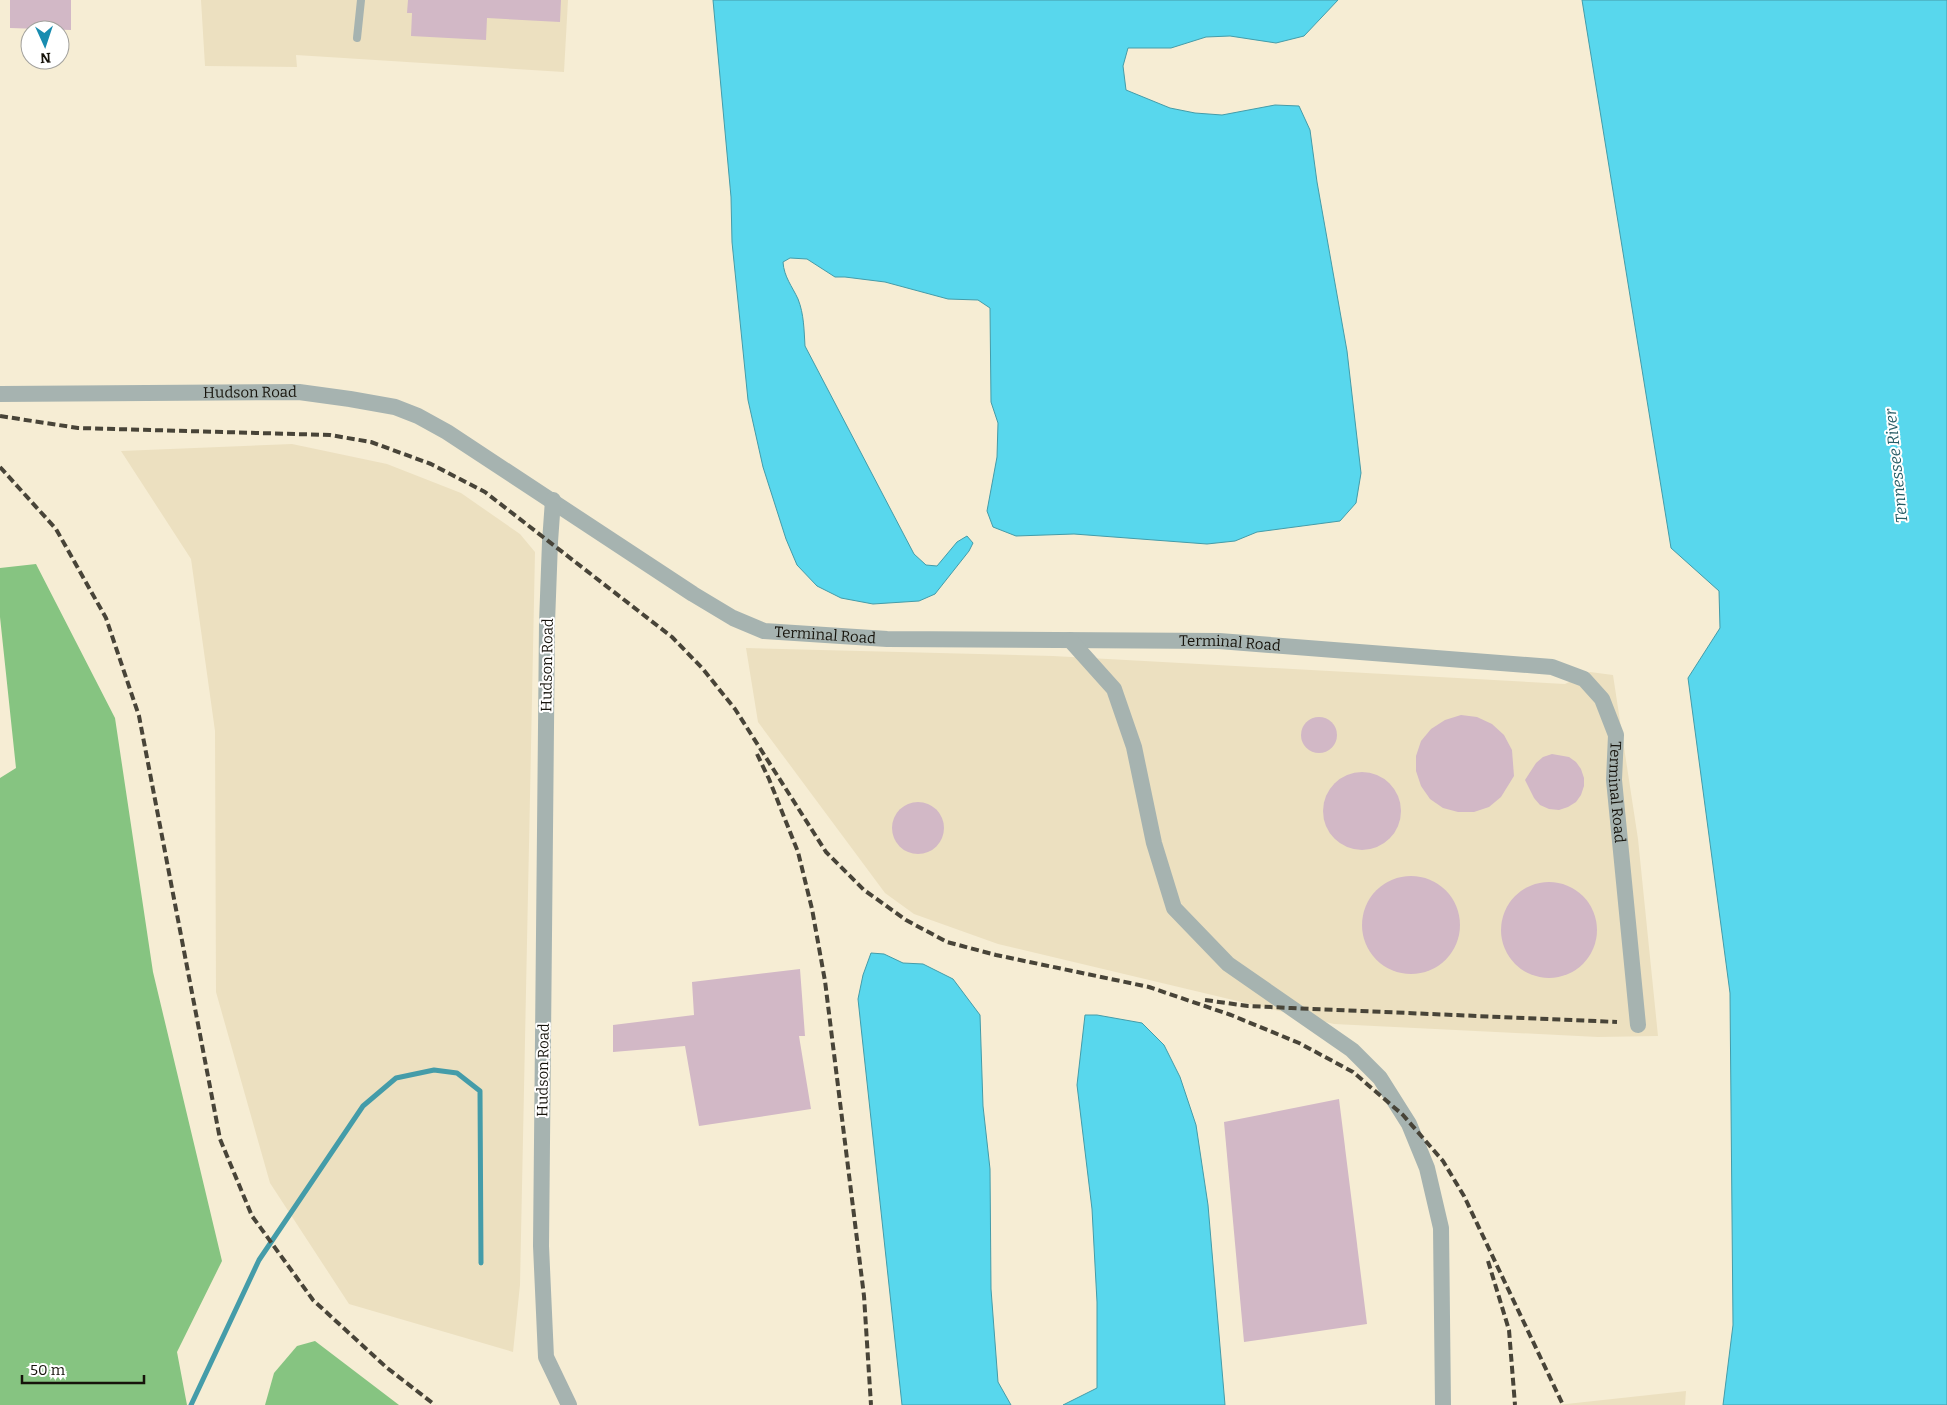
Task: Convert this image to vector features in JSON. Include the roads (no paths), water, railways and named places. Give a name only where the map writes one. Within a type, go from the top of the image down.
[{"type":"street","name":"Hudson Road","points":[[0,394],[299,392],[350,398],[395,407],[418,416],[447,432],[553,500],[547,623],[541,1246],[546,1357],[569,1405]]},
{"type":"street","name":"Terminal Road","points":[[553,500],[693,594],[733,618],[764,631],[888,639],[1219,641],[1552,667],[1584,679],[1602,699],[1616,735],[1614,780],[1638,1025]]},
{"type":"street","points":[[1070,640],[1114,689],[1134,747],[1154,843],[1174,908],[1228,964],[1352,1050],[1380,1078],[1409,1124],[1427,1168],[1441,1228],[1443,1405]]},
{"type":"lane","points":[[356,38],[361,0]]},
{"type":"water","points":[[713,0],[1338,0],[1304,36],[1276,43],[1230,36],[1206,37],[1171,48],[1128,48],[1123,66],[1126,90],[1170,108],[1195,113],[1222,115],[1275,105],[1299,106],[1310,130],[1317,182],[1347,351],[1361,473],[1356,503],[1340,521],[1257,532],[1235,541],[1207,544],[1074,534],[1016,536],[993,527],[987,511],[997,457],[998,423],[991,402],[990,308],[978,300],[948,299],[885,282],[835,277],[807,259],[790,258],[783,262],[787,277],[800,305],[805,346],[914,554],[926,565],[937,566],[957,542],[967,536],[973,543],[969,551],[935,594],[919,601],[873,604],[841,598],[817,586],[797,565],[786,539],[763,467],[748,400],[732,242],[731,197]]},
{"type":"water","name":"Tennessee River","points":[[1582,0],[1947,0],[1947,1405],[1723,1405],[1733,1325],[1730,993],[1688,678],[1720,628],[1719,591],[1671,548]]},
{"type":"water","points":[[871,953],[884,954],[903,963],[923,964],[953,979],[980,1015],[983,1106],[990,1169],[991,1289],[998,1382],[1011,1405],[902,1405],[858,999],[863,975]]},
{"type":"water","points":[[1085,1015],[1097,1015],[1142,1023],[1164,1045],[1180,1077],[1196,1125],[1208,1205],[1225,1405],[1063,1405],[1097,1388],[1097,1302],[1092,1209],[1077,1085]]},
{"type":"waterway","points":[[191,1405],[259,1260],[363,1106],[396,1078],[434,1070],[457,1073],[480,1091],[481,1263]]},
{"type":"railway","points":[[0,416],[78,428],[330,435],[371,442],[431,464],[485,492],[672,637],[703,669],[735,709],[826,852],[864,890],[906,920],[947,942],[996,955],[1149,987],[1231,1015],[1299,1043],[1353,1072],[1403,1115],[1443,1161],[1464,1196],[1563,1405]]},
{"type":"railway","points":[[0,467],[56,529],[106,618],[139,716],[220,1139],[252,1216],[313,1300],[386,1367],[435,1405]]},
{"type":"railway","points":[[757,754],[798,852],[812,909],[825,981],[864,1296],[871,1405]]},
{"type":"railway","points":[[1205,1000],[1248,1006],[1617,1022]]},
{"type":"railway","points":[[1488,1261],[1509,1330],[1515,1405]]}]
